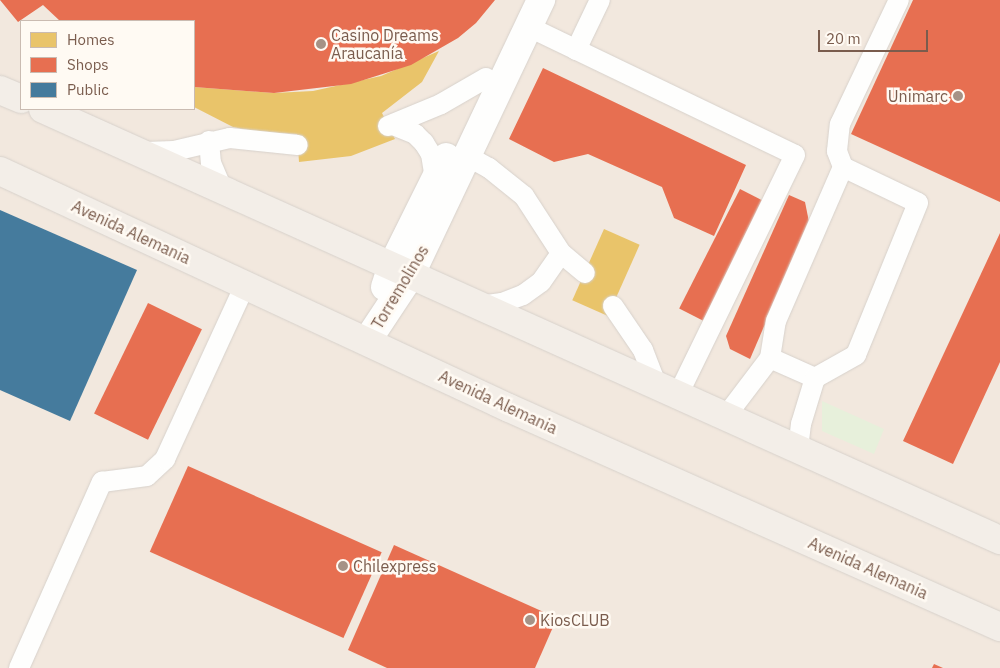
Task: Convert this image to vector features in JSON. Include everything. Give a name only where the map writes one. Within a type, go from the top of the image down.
[{"type":"main road","points":[[0,90],[20,99]]},
{"type":"main road","points":[[45,110],[224,193],[1000,540]]},
{"type":"main road","name":"Avenida Alemania","points":[[0,171],[509,408],[1000,627]]},
{"type":"street","name":"Torremolinos","points":[[401,272],[435,179],[486,78],[526,13],[541,0]]},
{"type":"street","name":"Torremolinos","points":[[367,341],[401,272],[467,156],[526,13]]},
{"type":"lane","points":[[576,50],[600,0]]},
{"type":"lane","points":[[726,416],[770,358],[776,321],[843,167],[837,151],[840,124],[899,0]]},
{"type":"lane","points":[[526,13],[576,50],[794,155],[668,390],[613,306]]},
{"type":"lane","points":[[435,179],[431,154],[424,143],[415,134],[390,126],[441,104],[486,78]]},
{"type":"lane","points":[[135,152],[174,151],[210,141],[230,138],[298,145]]},
{"type":"lane","points":[[210,141],[211,164],[224,193]]},
{"type":"lane","points":[[467,156],[489,168],[524,196],[561,253],[585,273]]},
{"type":"lane","points":[[798,449],[801,424],[815,378],[856,355],[918,202],[843,167]]},
{"type":"lane","points":[[480,306],[502,303],[523,295],[541,282],[561,253]]},
{"type":"lane","points":[[19,668],[102,482],[147,476],[165,459],[245,286]]},
{"type":"lane","points":[[770,358],[815,378]]},
{"type":"shaded area","points":[[0,0],[1000,0],[1000,668],[0,668]]},
{"type":"green space","points":[[822,401],[884,429],[874,454],[822,431]]},
{"type":"building: Homes","points":[[439,51],[422,82],[382,113],[395,139],[351,156],[299,162],[297,134],[257,132],[233,127],[195,108],[195,87],[274,93],[313,91],[381,76]]},
{"type":"building: Homes","points":[[604,229],[640,245],[608,316],[572,300]]},
{"type":"building: Shops","name":"Casino Dreams Araucanía","points":[[0,0],[495,0],[476,23],[458,38],[411,65],[351,84],[274,93],[195,87],[195,20],[59,20],[43,5],[18,22]]},
{"type":"building: Shops","points":[[913,0],[1000,0],[1000,202],[851,134]]},
{"type":"building: Shops","points":[[543,68],[746,165],[714,236],[674,218],[662,187],[588,154],[554,162],[509,139]]},
{"type":"building: Shops","points":[[740,189],[764,201],[703,321],[679,308]]},
{"type":"building: Shops","points":[[789,195],[805,202],[809,222],[750,359],[730,349],[726,336]]},
{"type":"building: Shops","points":[[1000,233],[1000,362],[953,464],[903,441]]},
{"type":"building: Shops","points":[[148,303],[202,329],[148,440],[94,414]]},
{"type":"building: Shops","points":[[188,466],[382,552],[343,638],[150,552]]},
{"type":"building: Shops","points":[[394,545],[557,618],[535,668],[387,668],[348,650]]},
{"type":"building: Shops","points":[[934,664],[943,668],[932,668]]},
{"type":"building: Public","points":[[0,210],[137,270],[70,421],[0,390]]},
{"type":"place","name":"Casino Dreams Araucanía","points":[[321,44]]},
{"type":"place","name":"Unimarc","points":[[958,96]]},
{"type":"place","name":"Chilexpress","points":[[343,566]]},
{"type":"place","name":"KiosCLUB","points":[[530,620]]}]
